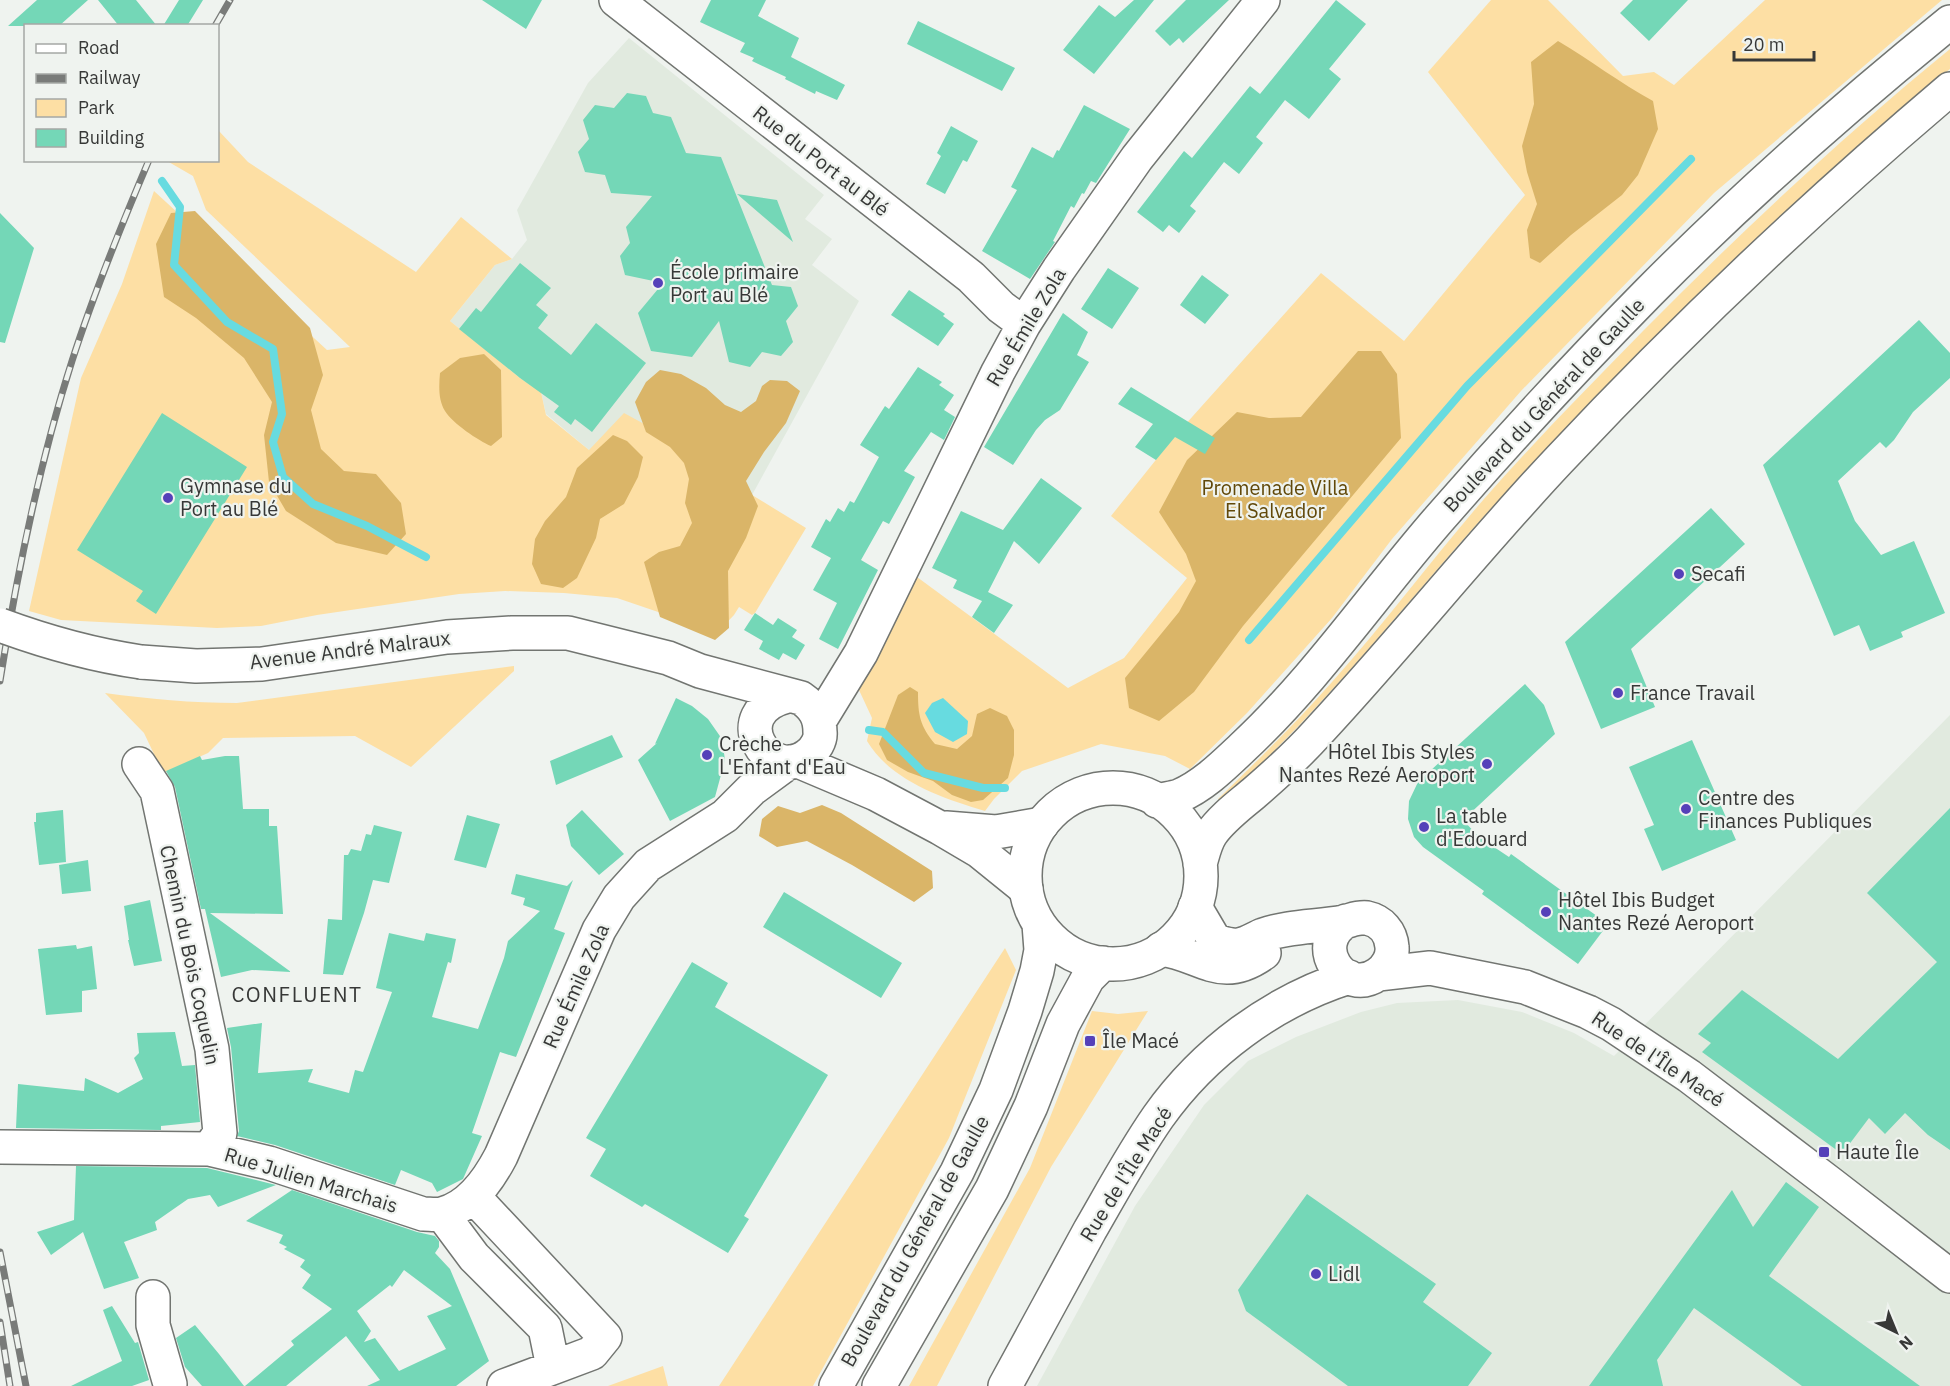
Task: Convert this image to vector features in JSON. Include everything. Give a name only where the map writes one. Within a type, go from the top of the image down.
[{"type":"street","name":"Rue du Port au Blé","points":[[616,0],[971,277],[1001,307],[1024,324]]},
{"type":"street","name":"Rue Émile Zola","points":[[441,1214],[473,1196],[490,1176],[501,1156],[599,930],[619,897],[648,865],[725,816],[752,789],[776,749],[762,708],[773,699],[807,711],[841,685],[861,653],[998,372],[1024,324],[1059,269],[1137,158],[1263,0]]},
{"type":"street","name":"Boulevard du Général de Gaulle","points":[[1158,801],[1179,796],[1196,786],[1223,766],[1252,739],[1337,646],[1415,546],[1454,502],[1649,292],[1726,217],[1802,148],[1950,22]]},
{"type":"street","points":[[1200,864],[1195,845],[1186,828],[1173,812],[1158,801],[1117,788],[1095,790],[1066,802],[1042,824],[1031,843],[1025,866],[1026,889],[1039,924],[1062,948],[1081,958],[1102,963],[1131,962],[1161,949],[1180,932],[1195,907],[1200,889],[1200,864],[1205,844],[1224,819],[1281,770],[1316,734],[1449,581],[1613,403],[1820,203],[1950,89]]},
{"type":"street","name":"Avenue André Malraux","points":[[0,625],[32,637],[108,657],[196,666],[262,664],[447,637],[512,633],[568,633],[668,658],[807,711],[876,794]]},
{"type":"street","name":"Avenue André Malraux","points":[[699,671],[776,749],[876,794],[940,828],[979,851],[1026,889]]},
{"type":"street","points":[[776,749],[813,751],[820,736],[807,711]]},
{"type":"street","name":"Chemin du Bois Coquelin","points":[[139,764],[157,791],[212,1049],[220,1133],[209,1149]]},
{"type":"street","name":"Avenue André Malraux","points":[[940,828],[996,832],[1042,824]]},
{"type":"street","points":[[1195,907],[1215,941],[1233,946],[1280,931],[1365,918],[1378,922],[1387,932],[1392,943],[1389,963],[1344,972]]},
{"type":"street","points":[[1344,972],[1330,947],[1333,935],[1346,921]]},
{"type":"street","name":"Boulevard du Général de Gaulle","points":[[836,1386],[957,1172],[996,1090],[1037,971],[1041,950],[1039,924]]},
{"type":"street","name":"Rue de l'Île Macé","points":[[1387,932],[1430,968]]},
{"type":"street","points":[[1161,949],[1220,968],[1242,964],[1275,947],[1292,945],[1318,951],[1344,972]]},
{"type":"street","name":"Boulevard du Général de Gaulle","points":[[879,1386],[992,1189],[1031,1106],[1063,1024],[1088,978],[1102,963]]},
{"type":"street","name":"Rue de l'Île Macé","points":[[1005,1386],[1116,1184],[1158,1116],[1180,1089],[1203,1063],[1254,1024],[1344,972],[1430,968],[1525,987],[1588,1012],[1611,1024],[1689,1077],[1950,1276]]},
{"type":"street","name":"Rue Julien Marchais","points":[[6,1147],[209,1149],[269,1163],[423,1214],[441,1214]]},
{"type":"street","name":"Rue de l'Île Macé","points":[[1832,1184],[1920,1239],[1950,1253]]},
{"type":"street","points":[[473,1196],[605,1337],[592,1353],[504,1386]]},
{"type":"street","points":[[441,1214],[474,1257],[545,1328],[553,1367]]},
{"type":"street","points":[[153,1297],[153,1325],[165,1385]]},
{"type":"shaded area","name":"École primaire Port au Blé","points":[[629,38],[824,195],[805,219],[832,239],[812,265],[859,301],[752,495],[589,450],[546,414],[541,392],[520,378],[450,321],[495,265],[512,259],[527,240],[517,210],[588,83]]},
{"type":"shaded area","points":[[1950,715],[1950,1386],[1037,1386],[1135,1206],[1204,1105],[1248,1061],[1296,1037],[1361,1012],[1397,1003],[1458,1000],[1522,1012],[1574,1033],[1614,1056]]},
{"type":"green space","name":"Promenade Villa El Salvador","points":[[1491,0],[1548,0],[1623,76],[1654,72],[1674,85],[1765,0],[1942,0],[1714,193],[1521,391],[1392,539],[1332,618],[1247,713],[1190,769],[1165,756],[1101,744],[1022,771],[985,811],[935,794],[890,767],[867,741],[872,718],[859,690],[917,577],[1068,688],[1124,658],[1187,578],[1111,516],[1175,436],[1321,273],[1404,341],[1525,195],[1428,72]]},
{"type":"green space","points":[[1558,41],[1653,101],[1658,129],[1638,175],[1622,195],[1540,263],[1530,258],[1527,230],[1537,204],[1522,146],[1534,104],[1531,62]]},
{"type":"green space","points":[[1950,49],[1950,69],[1818,184],[1632,361],[1495,504],[1328,695],[1220,802],[1218,799],[1332,682],[1484,499],[1582,393],[1755,221],[1870,116]]},
{"type":"green space","points":[[219,131],[248,162],[416,272],[461,217],[512,259],[495,265],[450,321],[520,378],[541,392],[546,415],[589,450],[624,413],[806,528],[755,613],[752,615],[739,607],[712,638],[667,615],[617,598],[564,593],[505,591],[459,594],[317,615],[261,626],[217,628],[61,620],[29,611],[81,378],[122,284],[154,191],[327,350],[350,347],[206,210],[193,176],[169,162],[219,162]]},
{"type":"green space","points":[[195,211],[310,328],[323,375],[311,410],[321,449],[344,471],[376,474],[401,503],[406,534],[387,555],[336,543],[286,511],[269,482],[264,435],[272,402],[244,358],[196,318],[164,297],[156,244],[171,213]]},
{"type":"green space","points":[[1358,351],[1381,351],[1397,374],[1401,438],[1243,626],[1194,692],[1159,721],[1129,708],[1125,678],[1179,612],[1196,581],[1186,554],[1159,512],[1187,460],[1237,412],[1269,418],[1301,417]]},
{"type":"green space","points":[[484,354],[501,370],[502,437],[491,446],[466,431],[448,416],[441,402],[440,392],[440,373],[460,358]]},
{"type":"green space","points":[[660,370],[681,374],[706,388],[725,405],[741,412],[756,401],[762,386],[770,380],[787,381],[800,391],[786,423],[746,481],[758,506],[746,538],[728,571],[729,628],[715,640],[660,617],[644,562],[659,552],[680,546],[692,523],[685,503],[689,479],[684,463],[670,447],[646,432],[635,402],[646,382]]},
{"type":"green space","points":[[613,435],[627,441],[643,457],[638,477],[624,504],[600,519],[596,538],[577,578],[563,588],[541,584],[532,564],[535,539],[545,521],[566,497],[577,468]]},
{"type":"green space","points":[[514,666],[514,671],[411,767],[355,736],[223,738],[208,753],[163,773],[144,733],[105,693],[171,700],[237,703]]},
{"type":"green space","points":[[910,687],[918,692],[921,720],[935,744],[957,749],[972,736],[977,714],[990,708],[1007,716],[1014,730],[1014,755],[1008,778],[983,800],[971,802],[952,795],[933,781],[908,772],[887,760],[879,744],[898,695]]},
{"type":"green space","points":[[822,805],[841,813],[932,871],[933,888],[914,902],[807,841],[777,847],[759,836],[762,819],[778,806],[800,813]]},
{"type":"green space","points":[[1005,948],[1016,970],[949,1138],[813,1386],[719,1386]]},
{"type":"green space","points":[[1092,1011],[1118,1014],[1148,1011],[1051,1167],[937,1386],[909,1386],[1030,1168]]},
{"type":"green space","points":[[663,1366],[668,1386],[608,1386]]},
{"type":"water","points":[[943,698],[968,721],[967,734],[953,742],[935,732],[925,713],[932,703]]},
{"type":"building","points":[[37,0],[88,0],[61,24],[8,26]]},
{"type":"building","points":[[98,0],[136,0],[155,24],[117,24]]},
{"type":"building","points":[[179,0],[203,0],[188,24],[164,24]]},
{"type":"building","points":[[482,0],[542,0],[526,29]]},
{"type":"building","points":[[711,0],[766,0],[758,16],[799,38],[791,57],[845,85],[837,100],[816,91],[815,94],[752,61],[754,58],[740,52],[745,43],[700,22]]},
{"type":"building","points":[[1134,0],[1154,0],[1094,74],[1063,50],[1099,5],[1115,17]]},
{"type":"building","points":[[1186,0],[1229,0],[1183,43],[1179,38],[1170,46],[1155,31]]},
{"type":"building","points":[[1336,0],[1366,24],[1329,69],[1341,79],[1309,119],[1285,100],[1256,137],[1263,143],[1239,174],[1224,162],[1190,206],[1196,211],[1179,233],[1169,225],[1163,232],[1137,212],[1184,151],[1192,158],[1250,86],[1260,94]]},
{"type":"building","points":[[1633,0],[1688,0],[1649,41],[1620,13]]},
{"type":"building","points":[[918,21],[1015,68],[1002,91],[907,44]]},
{"type":"building","points":[[627,93],[646,96],[653,113],[671,117],[686,153],[721,157],[772,285],[791,287],[798,306],[786,321],[793,342],[781,356],[762,352],[750,367],[729,362],[719,321],[692,357],[651,351],[638,313],[663,283],[625,275],[620,256],[630,243],[626,227],[652,196],[611,193],[605,175],[585,172],[578,152],[589,139],[583,120],[595,105],[614,108]]},
{"type":"building","points":[[1084,105],[1130,129],[1096,183],[1091,181],[1074,208],[1071,206],[1053,241],[1055,242],[1030,279],[982,251],[1017,190],[1011,187],[1032,147],[1053,158]]},
{"type":"building","points":[[951,126],[978,141],[967,162],[963,160],[945,194],[926,184],[941,156],[937,153]]},
{"type":"building","points":[[737,194],[777,200],[793,242]]},
{"type":"building","points":[[0,213],[34,248],[5,343],[0,342]]},
{"type":"building","points":[[520,263],[551,288],[536,305],[548,315],[538,328],[571,355],[596,323],[646,363],[592,432],[575,419],[571,425],[554,412],[559,406],[459,329],[476,308],[481,312]]},
{"type":"building","points":[[1108,268],[1139,288],[1112,329],[1081,309]]},
{"type":"building","points":[[1202,275],[1229,295],[1205,324],[1180,305]]},
{"type":"building","points":[[909,290],[945,314],[943,316],[954,324],[938,346],[891,315]]},
{"type":"building","points":[[1063,313],[1088,332],[1077,355],[1089,362],[1060,410],[1045,420],[1036,430],[1013,465],[984,447]]},
{"type":"building","points":[[1919,320],[1950,353],[1950,378],[1913,412],[1886,448],[1880,442],[1838,481],[1855,521],[1881,555],[1914,541],[1945,613],[1901,632],[1903,637],[1870,651],[1859,625],[1834,636],[1763,465]]},
{"type":"building","points":[[918,367],[942,382],[939,385],[954,395],[944,410],[955,417],[944,440],[931,432],[904,471],[915,477],[889,524],[883,521],[861,560],[878,570],[838,649],[819,639],[837,603],[813,590],[831,558],[811,547],[826,519],[830,522],[838,508],[844,512],[850,501],[854,503],[879,457],[860,445],[885,406],[889,409]]},
{"type":"building","points":[[1131,387],[1215,438],[1205,454],[1175,437],[1156,460],[1135,447],[1153,424],[1118,404]]},
{"type":"building","name":"Gymnase du Port au Blé","points":[[162,413],[247,467],[156,614],[136,601],[143,591],[77,550]]},
{"type":"building","points":[[1041,478],[1082,508],[1039,564],[1014,541],[988,592],[1013,605],[994,633],[972,617],[982,601],[953,588],[957,580],[932,568],[961,511],[1003,530]]},
{"type":"building","points":[[1711,508],[1745,544],[1631,649],[1655,707],[1601,729],[1565,642]]},
{"type":"building","points":[[755,613],[773,625],[778,618],[797,630],[792,637],[805,645],[796,660],[783,653],[779,660],[759,649],[763,641],[744,630]]},
{"type":"building","points":[[1525,684],[1544,705],[1555,734],[1463,820],[1479,837],[1509,857],[1511,854],[1608,924],[1578,964],[1482,894],[1484,891],[1423,847],[1414,837],[1408,819],[1409,801],[1418,782]]},
{"type":"building","name":"Crèche L'Enfant d'Eau","points":[[676,698],[692,706],[708,719],[722,739],[725,760],[715,797],[670,821],[638,760],[657,743],[655,744]]},
{"type":"building","points":[[612,735],[623,757],[556,785],[550,761]]},
{"type":"building","points":[[1692,740],[1736,840],[1662,871],[1644,829],[1654,825],[1629,767]]},
{"type":"building","points":[[200,756],[202,760],[239,756],[243,809],[269,809],[269,826],[277,826],[283,914],[210,913],[291,972],[252,970],[221,977],[205,909],[201,909],[175,787],[166,771]]},
{"type":"building","points":[[1950,808],[1950,1150],[1928,1135],[1905,1113],[1885,1134],[1869,1118],[1842,1154],[1702,1052],[1711,1043],[1698,1034],[1742,990],[1838,1059],[1937,962],[1867,893]]},
{"type":"building","points":[[63,810],[66,862],[39,865],[34,822],[36,822],[36,813]]},
{"type":"building","points":[[582,810],[624,854],[599,875],[571,846],[566,825]]},
{"type":"building","points":[[467,815],[500,824],[486,868],[454,860]]},
{"type":"building","points":[[374,825],[402,832],[389,883],[373,880],[343,975],[323,974],[328,919],[342,920],[344,855],[348,855],[351,849],[361,851],[366,834],[371,835]]},
{"type":"building","points":[[88,860],[91,891],[62,894],[59,865]]},
{"type":"building","points":[[516,874],[567,886],[573,880],[554,929],[565,933],[516,1057],[500,1052],[472,1133],[482,1136],[463,1179],[437,1192],[432,1183],[401,1170],[395,1185],[275,1145],[237,1136],[239,1131],[227,1028],[262,1023],[258,1073],[313,1069],[308,1082],[349,1093],[355,1070],[363,1072],[392,992],[376,988],[389,933],[424,941],[426,933],[456,939],[451,963],[448,962],[432,1017],[478,1029],[508,941],[540,911],[523,905],[525,898],[511,894]]},
{"type":"building","points":[[784,892],[902,963],[881,998],[763,927]]},
{"type":"building","points":[[150,900],[162,961],[134,966],[124,906]]},
{"type":"building","points":[[76,945],[77,949],[92,946],[97,989],[82,991],[82,1012],[46,1015],[38,949]]},
{"type":"building","points":[[692,962],[728,983],[715,1007],[828,1075],[744,1216],[749,1219],[728,1253],[645,1204],[642,1207],[590,1176],[606,1149],[586,1138]]},
{"type":"building","points":[[175,1032],[182,1066],[195,1065],[200,1122],[161,1126],[161,1130],[16,1128],[18,1084],[84,1091],[85,1078],[118,1093],[143,1079],[134,1058],[139,1053],[137,1033]]},
{"type":"building","points":[[76,1166],[207,1168],[276,1185],[218,1207],[210,1195],[188,1199],[155,1222],[157,1230],[124,1242],[139,1278],[104,1289],[83,1232],[51,1255],[37,1232],[74,1220]]},
{"type":"building","points":[[1786,1182],[1819,1207],[1769,1276],[1920,1386],[1802,1386],[1694,1308],[1657,1360],[1663,1386],[1589,1386],[1732,1190],[1753,1227]]},
{"type":"building","points":[[292,1190],[435,1236],[439,1241],[439,1247],[435,1253],[450,1269],[489,1361],[456,1386],[367,1386],[380,1380],[346,1336],[286,1386],[245,1386],[294,1345],[291,1341],[332,1309],[302,1288],[311,1275],[300,1267],[305,1260],[284,1249],[287,1247],[279,1243],[283,1235],[246,1221]],"holes":[[[404,1270],[452,1306],[427,1316],[446,1349],[399,1371],[375,1338],[364,1342],[371,1331],[357,1311],[390,1285],[392,1287]]]},
{"type":"building","name":"Lidl","points":[[1307,1194],[1436,1284],[1423,1302],[1492,1353],[1468,1386],[1348,1386],[1246,1311],[1238,1290]]},
{"type":"building","points":[[112,1306],[135,1343],[138,1342],[149,1380],[132,1386],[71,1386],[122,1361],[103,1310]]},
{"type":"building","points":[[195,1325],[244,1386],[202,1386],[185,1367],[176,1338]]},
{"type":"waterway","points":[[1249,640],[1467,386],[1691,159]]},
{"type":"waterway","points":[[162,181],[180,207],[174,265],[227,322],[273,349],[282,414],[273,442],[283,477],[313,504],[367,526],[426,557]]},
{"type":"waterway","points":[[869,730],[883,732],[924,773],[983,788],[1005,788]]},
{"type":"railway","points":[[216,24],[230,0]]},
{"type":"railway","points":[[0,681],[30,519],[60,400],[80,336],[148,162]]},
{"type":"railway","points":[[0,1252],[26,1386]]},
{"type":"railway","points":[[0,1322],[10,1386]]},
{"type":"place","name":"École primaire Port au Blé","points":[[658,283]]},
{"type":"place","name":"Gymnase du Port au Blé","points":[[168,498]]},
{"type":"place","name":"Secafi","points":[[1679,574]]},
{"type":"place","name":"France Travail","points":[[1618,693]]},
{"type":"place","name":"Crèche L'Enfant d'Eau","points":[[707,755]]},
{"type":"place","name":"Hôtel Ibis Styles Nantes Rezé Aeroport","points":[[1487,764]]},
{"type":"place","name":"Centre des Finances Publiques","points":[[1686,809]]},
{"type":"place","name":"La table d'Edouard","points":[[1424,827]]},
{"type":"place","name":"Hôtel Ibis Budget Nantes Rezé Aeroport","points":[[1546,912]]},
{"type":"place","name":"Île Macé","points":[[1090,1041]]},
{"type":"place","name":"Haute Île","points":[[1824,1152]]},
{"type":"place","name":"Lidl","points":[[1316,1274]]},
{"type":"district","name":"CONFLUENT","points":[[297,995]]}]
